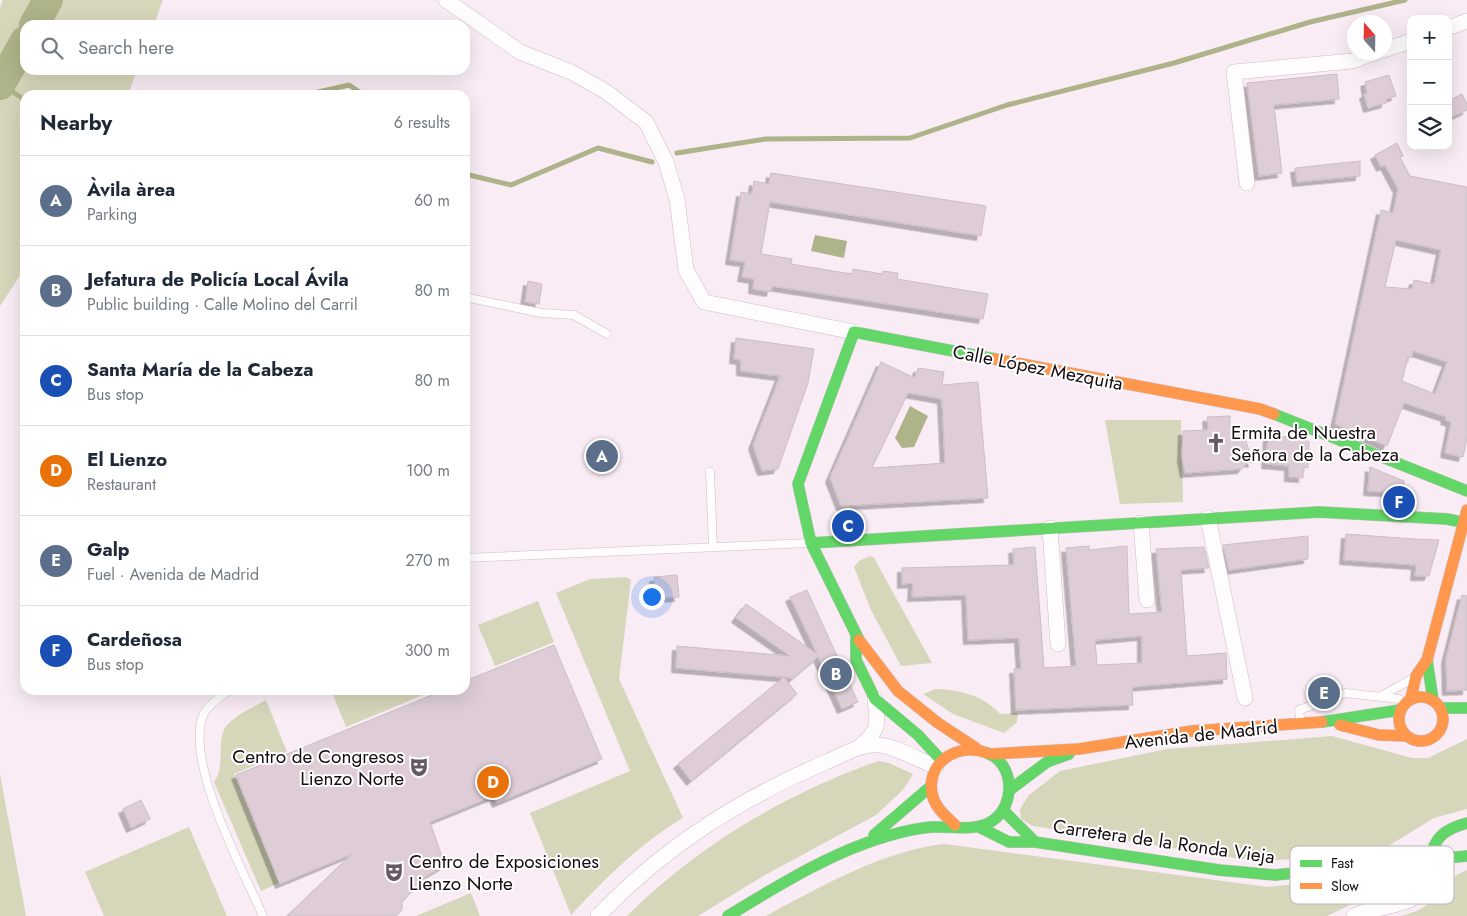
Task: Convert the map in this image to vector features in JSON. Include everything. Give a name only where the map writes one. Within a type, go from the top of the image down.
[{"type":"main road","name":"Calle López Mezquita","points":[[854,332],[1260,409],[1467,491]]},
{"type":"main road","points":[[728,916],[774,888],[865,842],[911,830],[955,825],[980,827],[993,821],[1004,811],[1011,789],[1006,769],[992,754],[976,748],[938,723],[898,691],[856,636],[812,543],[798,484],[854,332]]},
{"type":"main road","points":[[1458,723],[1441,728],[1432,738],[1420,741],[1407,736],[1399,724],[1400,710],[1410,699],[1416,676],[1427,660],[1467,510]]},
{"type":"main road","points":[[812,543],[1319,512],[1447,519],[1465,522]]},
{"type":"main road","points":[[856,636],[856,660],[875,699],[918,735],[939,764]]},
{"type":"main road","points":[[1427,660],[1436,704],[1443,717],[1441,728]]},
{"type":"main road","points":[[1410,699],[1424,697],[1436,704],[1467,708]]},
{"type":"main road","name":"Avenida de Madrid","points":[[992,754],[1079,750],[1192,731],[1324,722],[1400,710]]},
{"type":"main road","name":"Avenida de Madrid","points":[[1324,722],[1380,735],[1407,736]]},
{"type":"main road","points":[[865,842],[930,787],[939,764],[957,750],[976,748]]},
{"type":"main road","name":"Avenida de Madrid","points":[[1011,789],[1047,762],[1079,750]]},
{"type":"main road","points":[[930,787],[933,803],[942,816],[955,825]]},
{"type":"main road","name":"Carretera de la Ronda Vieja","points":[[1004,811],[1035,842]]},
{"type":"main road","points":[[1432,846],[1444,832],[1467,823]]},
{"type":"main road","name":"Carretera de la Ronda Vieja","points":[[980,827],[1009,842],[1035,842],[1219,870],[1275,875],[1290,874]]},
{"type":"main road","name":"Carretera de la Ronda Vieja","points":[[1454,857],[1467,856]]},
{"type":"street","name":"Calle López Mezquita","points":[[446,0],[520,52],[571,72],[605,91],[646,122],[666,162],[677,199],[686,270],[704,302],[854,332]]},
{"type":"street","points":[[1452,27],[1467,21]]},
{"type":"street","points":[[1392,47],[1407,42]]},
{"type":"street","points":[[1247,183],[1234,72],[1355,60]]},
{"type":"street","points":[[1208,518],[1245,698]]},
{"type":"street","points":[[1141,522],[1147,600]]},
{"type":"street","points":[[1050,528],[1058,644]]},
{"type":"street","points":[[856,749],[873,736],[878,720],[875,699]]},
{"type":"street","points":[[598,916],[629,883],[678,844],[726,811],[782,781],[856,749],[879,744],[939,764]]},
{"type":"street","points":[[1354,916],[1396,904]]},
{"type":"lane","points":[[470,298],[541,313],[574,315],[607,334]]},
{"type":"lane","points":[[710,472],[712,547]]},
{"type":"lane","points":[[470,558],[812,543]]},
{"type":"lane","points":[[1381,696],[1416,676]]},
{"type":"lane","points":[[1300,723],[1299,710],[1346,693],[1410,699]]},
{"type":"lane","points":[[223,695],[204,712],[198,735],[205,776],[214,804],[263,916]]},
{"type":"shaded area","points":[[3,0],[163,0],[156,20],[20,20],[20,75],[135,75],[130,90],[20,90],[20,276],[0,306],[0,8]]},
{"type":"shaded area","points":[[815,235],[847,241],[844,258],[811,251]]},
{"type":"shaded area","points":[[910,406],[928,416],[914,447],[902,448],[895,438]]},
{"type":"shaded area","points":[[1105,420],[1181,420],[1183,502],[1120,504]]},
{"type":"shaded area","points":[[870,556],[874,558],[932,663],[901,666],[871,610],[854,567],[859,561]]},
{"type":"shaded area","points":[[626,577],[631,580],[619,679],[683,818],[638,850],[610,875],[571,915],[530,813],[630,771],[556,593],[590,579]]},
{"type":"shaded area","points":[[538,601],[554,642],[495,666],[478,625]]},
{"type":"shaded area","points":[[936,689],[962,692],[979,698],[1000,714],[1018,713],[1017,722],[1004,733],[953,714],[923,694]]},
{"type":"shaded area","points":[[333,695],[423,695],[346,727]]},
{"type":"shaded area","points":[[266,700],[287,752],[234,774],[279,883],[261,891],[214,782],[220,767],[221,743],[225,729],[237,716]]},
{"type":"shaded area","points":[[1332,736],[1412,758],[1428,758],[1467,739],[1467,809],[1434,818],[1388,846],[1290,846],[1290,859],[1278,860],[1242,859],[1033,826],[1021,819],[1020,809],[1029,795],[1060,771],[1167,749]]},
{"type":"shaded area","points":[[878,761],[889,763],[913,774],[903,790],[876,815],[765,875],[698,916],[627,916],[683,867],[744,825],[809,789]]},
{"type":"shaded area","points":[[0,774],[26,916],[0,916]]},
{"type":"shaded area","points":[[189,827],[227,916],[104,916],[85,872]]},
{"type":"shaded area","points":[[945,844],[1268,887],[1290,885],[1290,904],[1352,904],[1327,916],[766,916],[853,871],[900,853]]},
{"type":"shaded area","points":[[1467,870],[1467,916],[1400,916],[1427,904],[1454,904],[1454,877]]},
{"type":"shaded area","points":[[471,893],[480,916],[416,916]]},
{"type":"building","points":[[1337,74],[1339,99],[1274,105],[1282,173],[1259,176],[1247,83]]},
{"type":"building","points":[[1389,75],[1396,96],[1386,99],[1386,103],[1368,108],[1364,94],[1367,93],[1365,82]]},
{"type":"building","points":[[1462,94],[1467,104],[1467,110],[1452,117],[1452,99]]},
{"type":"building","points":[[1397,143],[1403,156],[1400,157],[1410,176],[1467,187],[1467,438],[1463,457],[1445,453],[1451,422],[1445,420],[1446,417],[1404,403],[1387,446],[1335,424],[1381,210],[1393,213],[1398,189],[1385,165],[1381,167],[1375,155]],"holes":[[[1396,240],[1441,250],[1434,284],[1414,280],[1412,289],[1385,287]],[[1413,351],[1447,362],[1435,394],[1402,381],[1408,357],[1412,358]]]},
{"type":"building","points":[[1360,161],[1360,176],[1297,182],[1295,168]]},
{"type":"building","points":[[771,173],[986,206],[981,236],[770,202],[761,254],[792,259],[791,264],[852,274],[853,269],[882,274],[883,271],[898,273],[897,279],[988,294],[983,319],[772,286],[771,292],[753,289],[754,279],[742,277],[745,262],[730,260],[741,192],[752,194],[754,181],[769,184]]},
{"type":"building","points":[[528,281],[542,284],[539,304],[525,302]]},
{"type":"building","points":[[736,338],[814,349],[808,383],[778,469],[762,471],[753,445],[780,376],[741,371],[741,360],[734,359]]},
{"type":"building","points":[[881,362],[915,378],[918,368],[944,372],[942,385],[978,382],[988,498],[841,506],[830,478]],"holes":[[[908,393],[942,399],[945,463],[872,468]]]},
{"type":"building","name":"Ermita de Nuestra Señora de la Cabeza","points":[[1230,416],[1230,427],[1243,432],[1253,463],[1247,462],[1242,469],[1185,473],[1182,458],[1183,431],[1208,430],[1207,417]]},
{"type":"building","points":[[1268,436],[1298,437],[1309,442],[1308,468],[1303,467],[1303,478],[1289,477],[1289,466],[1266,464]]},
{"type":"building","points":[[1370,467],[1404,481],[1403,493],[1368,491]]},
{"type":"building","points":[[1346,534],[1439,540],[1429,576],[1415,576],[1416,565],[1344,560]]},
{"type":"building","points":[[1308,536],[1308,559],[1229,570],[1223,545]]},
{"type":"building","points":[[1089,546],[1089,550],[1127,546],[1129,614],[1162,612],[1156,549],[1204,547],[1209,568],[1181,570],[1187,656],[1226,653],[1227,679],[1132,687],[1133,705],[1016,710],[1014,669],[1021,669],[1019,638],[968,640],[966,595],[912,597],[913,583],[902,584],[902,568],[1014,565],[1013,549],[1035,547],[1044,668],[1076,666],[1066,548]],"holes":[[[1142,636],[1142,663],[1097,665],[1095,640]]]},
{"type":"building","points":[[677,575],[679,597],[656,598],[654,577]]},
{"type":"building","points":[[807,590],[858,702],[842,709],[818,657],[793,678],[676,668],[677,646],[790,656],[736,618],[746,604],[817,654],[790,597]]},
{"type":"building","points":[[1462,595],[1467,596],[1467,690],[1447,691],[1446,659]]},
{"type":"building","name":"Centro de Congresos Lienzo Norte","points":[[554,645],[602,759],[497,803],[494,796],[430,822],[445,865],[425,877],[402,902],[402,910],[396,916],[287,916],[352,854],[280,884],[236,775],[432,695],[470,695],[470,679]]},
{"type":"building","points":[[784,677],[797,694],[691,781],[678,764]]},
{"type":"building","points":[[141,800],[150,819],[131,828],[123,809]]},
{"type":"waterway","points":[[37,20],[48,0]]},
{"type":"waterway","points":[[677,153],[765,139],[910,138],[1007,105],[1174,63],[1310,22],[1405,0]]},
{"type":"waterway","points":[[0,85],[20,50]]},
{"type":"waterway","points":[[1,84],[20,97]]},
{"type":"waterway","points":[[327,90],[349,85],[356,90]]},
{"type":"waterway","points":[[470,175],[511,185],[598,148],[652,162]]},
{"type":"traffic: fast","points":[[859,640],[811,543],[798,484],[854,332],[995,359]]},
{"type":"traffic: fast","points":[[1274,414],[1467,491]]},
{"type":"traffic: fast","points":[[811,543],[1319,512],[1447,519],[1467,523]]},
{"type":"traffic: fast","points":[[856,638],[856,660],[875,699],[918,735],[941,760]]},
{"type":"traffic: fast","points":[[1427,660],[1433,700]]},
{"type":"traffic: fast","points":[[1440,708],[1467,708]]},
{"type":"traffic: fast","points":[[1322,722],[1400,710]]},
{"type":"traffic: fast","points":[[728,916],[827,859],[869,842],[917,829],[932,827],[963,828],[979,826],[992,821],[1000,814],[1005,805],[1009,785],[1003,766],[996,758],[987,753]]},
{"type":"traffic: fast","points":[[1011,789],[1047,762],[1069,754]]},
{"type":"traffic: fast","points":[[874,835],[930,787]]},
{"type":"traffic: fast","points":[[1004,811],[1035,842]]},
{"type":"traffic: fast","points":[[1434,846],[1447,831],[1467,823]]},
{"type":"traffic: fast","points":[[979,827],[1009,842],[1035,842],[1219,870],[1275,875],[1290,874]]},
{"type":"traffic: fast","points":[[1454,857],[1467,856]]},
{"type":"traffic: slow","points":[[995,359],[1260,409],[1274,414]]},
{"type":"traffic: slow","points":[[1411,698],[1416,676],[1427,660],[1467,510]]},
{"type":"traffic: slow","points":[[859,640],[898,691],[938,723],[976,748]]},
{"type":"traffic: slow","points":[[1421,697],[1433,701],[1439,707],[1443,719],[1439,731],[1433,737],[1421,741],[1409,737],[1403,731],[1399,719],[1403,707],[1409,701],[1421,697]]},
{"type":"traffic: slow","points":[[992,754],[1079,749],[1192,731],[1322,722]]},
{"type":"traffic: slow","points":[[1340,725],[1379,735],[1407,736]]},
{"type":"traffic: slow","points":[[955,825],[941,811],[933,799],[931,782],[934,772],[939,764],[956,752],[976,750],[987,753]]},
{"type":"place","name":"Ermita de Nuestra Señora de la Cabeza","points":[[1216,443]]},
{"type":"place","name":"Àvila àrea","points":[[602,456]]},
{"type":"place","name":"Cardeñosa","points":[[1399,502]]},
{"type":"place","name":"Santa María de la Cabeza","points":[[848,526]]},
{"type":"place","name":"Jefatura de Policía Local Ávila","points":[[836,674]]},
{"type":"place","name":"Galp","points":[[1324,693]]},
{"type":"place","name":"Centro de Congresos Lienzo Norte","points":[[419,767]]},
{"type":"place","name":"El Lienzo","points":[[493,782]]},
{"type":"place","name":"Centro de Exposiciones Lienzo Norte","points":[[394,872]]}]
